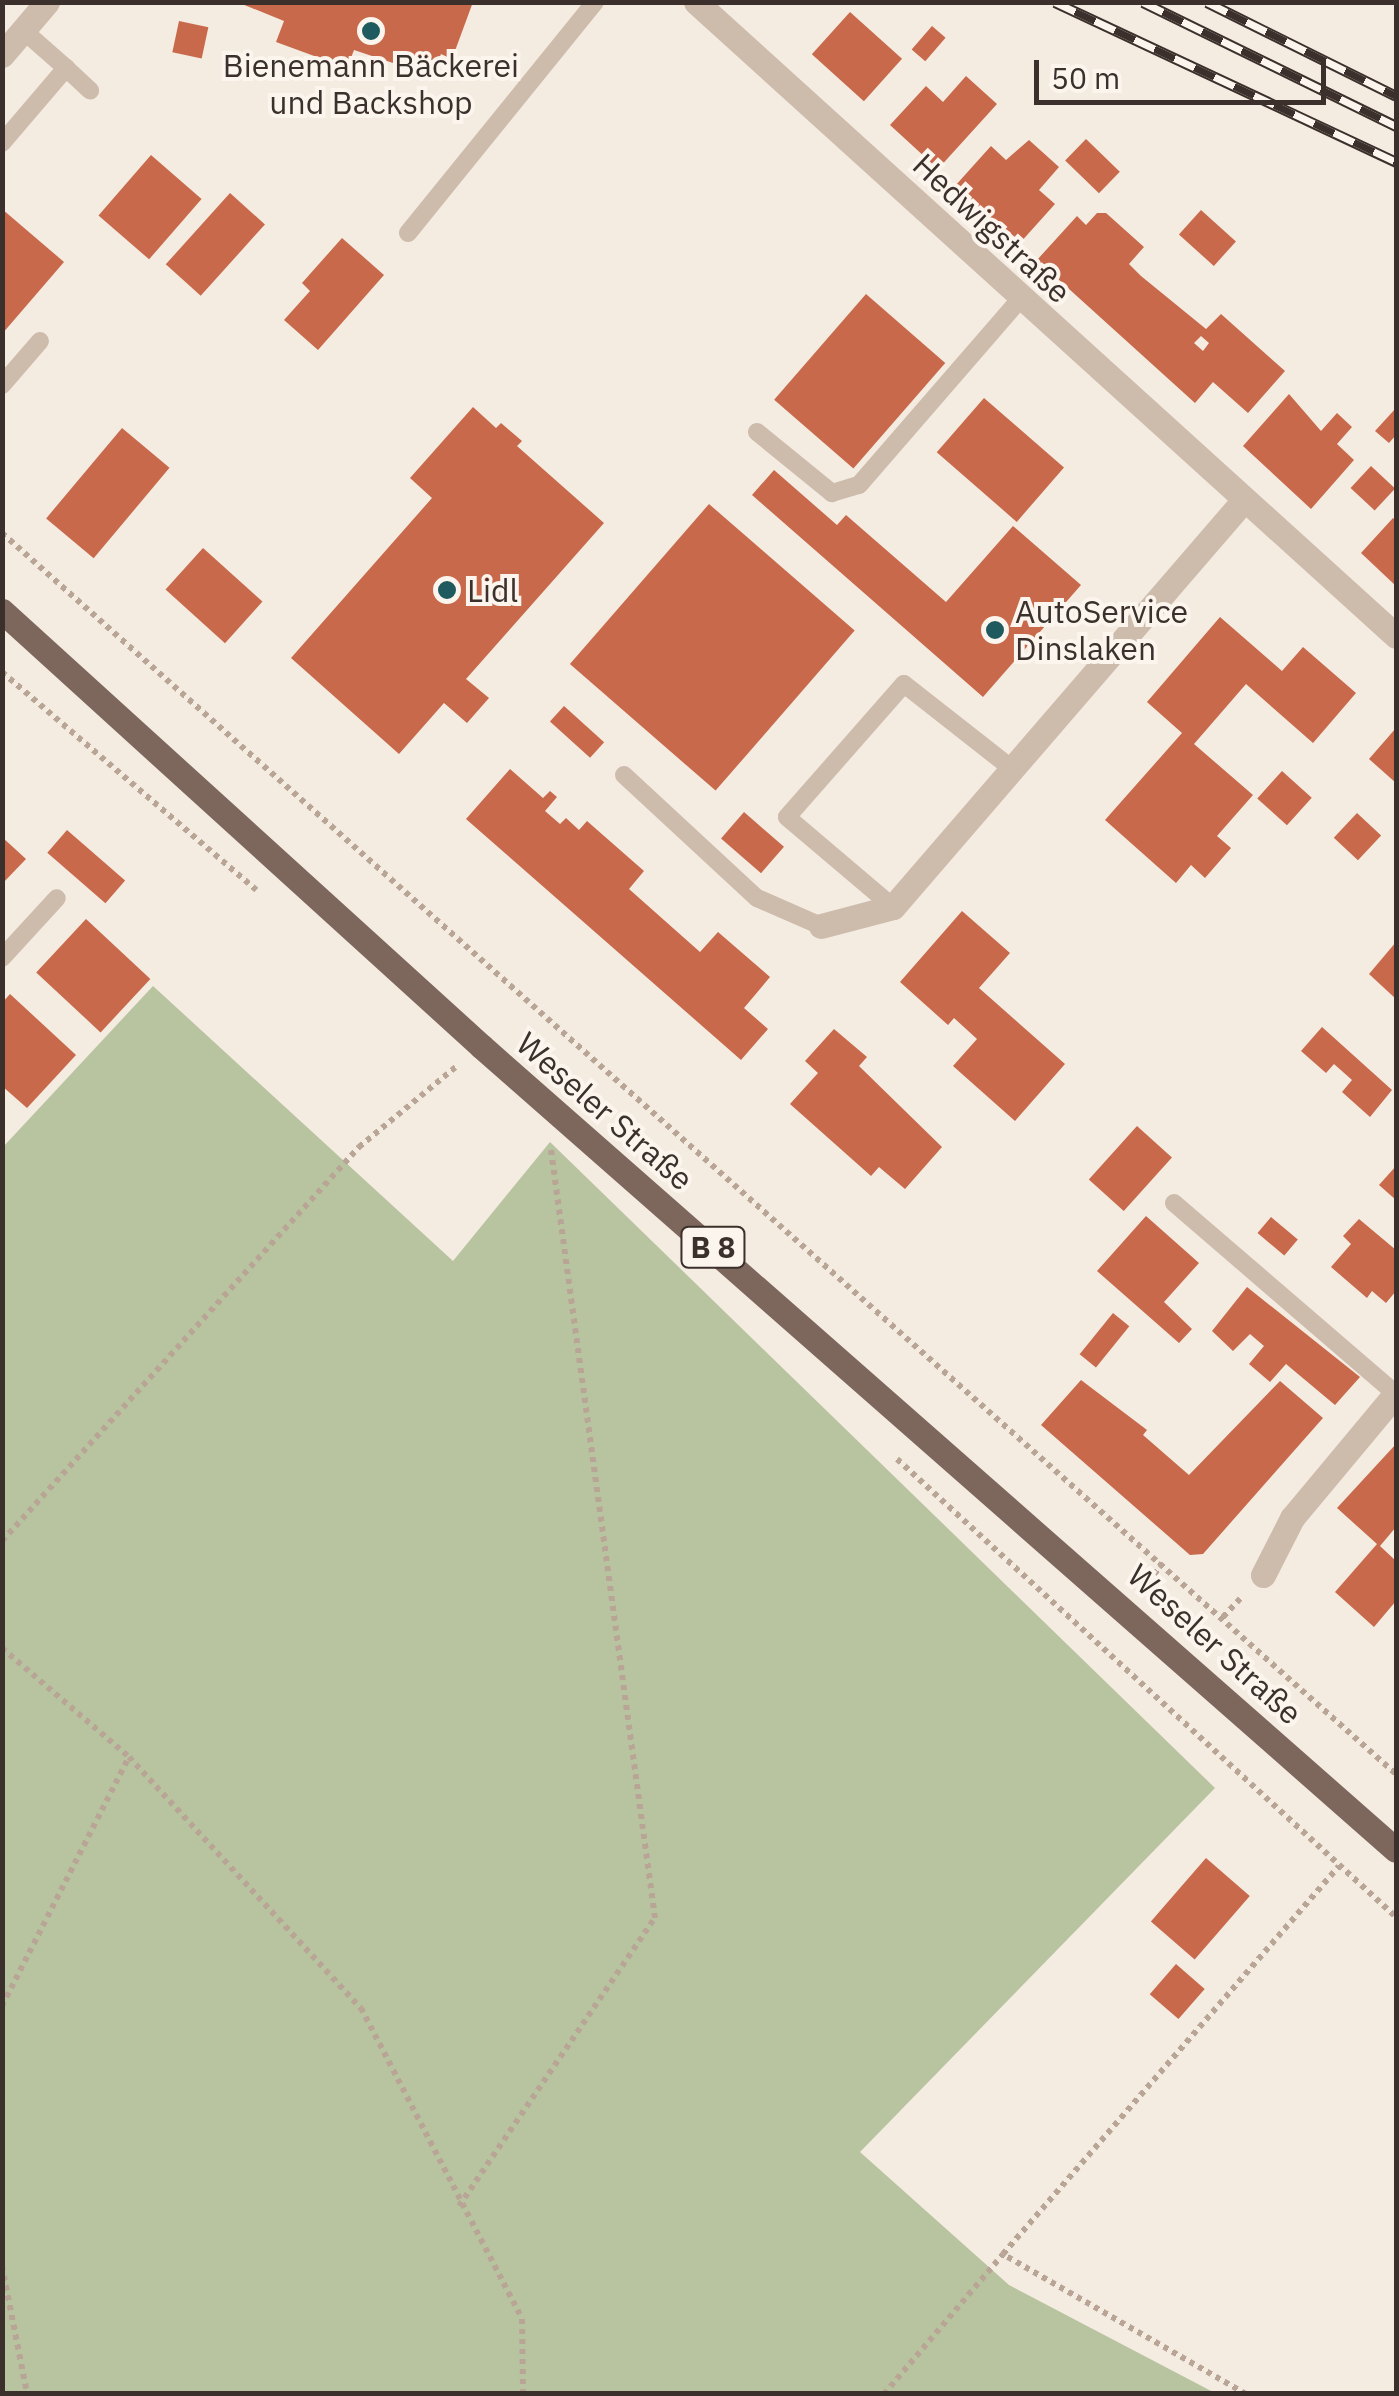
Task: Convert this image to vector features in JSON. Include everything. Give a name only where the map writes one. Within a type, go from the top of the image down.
[{"type":"main road","name":"Weseler Straße","points":[[2,611],[481,1046],[1396,1850]]},
{"type":"street","points":[[2,55],[46,2]]},
{"type":"street","name":"Hedwigstraße","points":[[696,2],[1396,636]]},
{"type":"street","points":[[820,926],[893,906],[1014,771],[1244,500]]},
{"type":"street","points":[[1263,1576],[1292,1518],[1396,1393]]},
{"type":"lane","points":[[408,233],[594,2]]},
{"type":"lane","points":[[24,31],[90,90]]},
{"type":"lane","points":[[2,144],[66,68]]},
{"type":"lane","points":[[757,432],[832,492],[859,484],[1020,299]]},
{"type":"lane","points":[[2,385],[40,341]]},
{"type":"lane","points":[[893,906],[787,818],[904,684],[1014,771]]},
{"type":"lane","points":[[624,776],[756,898],[820,926]]},
{"type":"lane","points":[[2,958],[57,898]]},
{"type":"lane","points":[[1174,1204],[1396,1393]]},
{"type":"path","points":[[2,533],[1396,1774]]},
{"type":"path","points":[[2,1541],[359,1147],[481,1046]]},
{"type":"path","points":[[459,2206],[655,1918],[550,1142],[576,1128]]},
{"type":"path","points":[[2,1648],[129,1757],[361,2008],[459,2206],[522,2319],[523,2394]]},
{"type":"path","points":[[2,2006],[129,1757]]},
{"type":"path","points":[[884,2394],[1339,1866]]},
{"type":"path","points":[[1003,2254],[1246,2394]]},
{"type":"path","points":[[2,2266],[28,2394]]},
{"type":"green space","points":[[153,986],[453,1261],[550,1142],[1215,1788],[860,2152],[1009,2285],[1215,2393],[3,2393],[3,1147]]},
{"type":"building","name":"Bienemann Bäckerei und Backshop","points":[[237,2],[473,2],[452,59],[441,54],[432,76],[354,50],[347,68],[276,42],[284,21]]},
{"type":"building","points":[[850,12],[902,59],[864,101],[812,54]]},
{"type":"building","points":[[179,21],[208,27],[202,59],[172,52]]},
{"type":"building","points":[[932,26],[946,38],[925,61],[912,49]]},
{"type":"building","points":[[966,76],[997,104],[938,169],[890,125],[926,86],[943,102]]},
{"type":"building","points":[[1086,139],[1120,172],[1099,193],[1065,161]]},
{"type":"building","points":[[1029,140],[1059,167],[1039,190],[1055,204],[1019,244],[955,186],[991,146],[1006,160]]},
{"type":"building","points":[[151,155],[202,199],[149,259],[99,215]]},
{"type":"building","points":[[230,193],[265,224],[201,296],[166,264]]},
{"type":"building","points":[[2,209],[64,262],[2,334]]},
{"type":"building","points":[[1201,210],[1236,241],[1214,266],[1179,235]]},
{"type":"building","points":[[1097,213],[1106,213],[1144,247],[1129,264],[1141,276],[1206,329],[1221,314],[1285,371],[1248,413],[1213,382],[1195,403],[1037,260],[1077,216],[1086,225]],"holes":[[[1201,336],[1209,343],[1203,351],[1194,343]]]},
{"type":"building","points":[[342,238],[384,275],[318,350],[284,320],[310,291],[302,283]]},
{"type":"building","points":[[866,294],[945,363],[853,469],[774,400]]},
{"type":"building","points":[[1289,394],[1321,431],[1337,413],[1352,427],[1337,444],[1354,460],[1311,509],[1243,446]]},
{"type":"building","points":[[984,398],[1064,468],[1017,522],[937,452]]},
{"type":"building","name":"Lidl","points":[[473,407],[496,428],[501,423],[522,441],[517,446],[604,523],[466,679],[489,698],[467,723],[444,703],[399,754],[291,658],[432,498],[410,478]]},
{"type":"building","points":[[1396,408],[1396,435],[1389,443],[1375,431]]},
{"type":"building","points":[[122,428],[169,468],[94,558],[46,518]]},
{"type":"building","points":[[1371,466],[1395,489],[1375,510],[1351,488]]},
{"type":"building","points":[[774,470],[837,525],[846,515],[946,602],[1013,526],[1081,585],[983,697],[752,495]]},
{"type":"building","points":[[709,504],[855,631],[716,791],[570,664]]},
{"type":"building","points":[[1393,518],[1396,521],[1396,586],[1361,553]]},
{"type":"building","points":[[203,548],[262,602],[225,643],[166,590]]},
{"type":"building","points":[[1220,617],[1282,671],[1303,647],[1356,693],[1313,743],[1246,684],[1194,744],[1253,795],[1217,836],[1231,848],[1205,878],[1191,865],[1176,883],[1105,820],[1182,733],[1147,702]]},
{"type":"building","points":[[564,706],[604,742],[590,758],[550,722]]},
{"type":"building","points":[[1396,728],[1396,783],[1369,759]]},
{"type":"building","points":[[510,769],[543,798],[550,791],[557,797],[545,811],[560,824],[566,818],[579,830],[587,821],[644,871],[629,889],[700,952],[718,932],[770,977],[744,1008],[768,1029],[741,1060],[466,819]]},
{"type":"building","points":[[1282,771],[1312,798],[1287,825],[1257,798]]},
{"type":"building","points":[[744,812],[784,847],[761,873],[721,838]]},
{"type":"building","points":[[1357,813],[1381,836],[1358,860],[1334,838]]},
{"type":"building","points":[[67,830],[125,881],[105,903],[47,853]]},
{"type":"building","points":[[2,837],[26,859],[2,884]]},
{"type":"building","points":[[962,911],[1010,953],[979,988],[1065,1064],[1015,1121],[953,1066],[977,1039],[954,1018],[948,1025],[900,982]]},
{"type":"building","points":[[86,919],[150,979],[101,1032],[36,972]]},
{"type":"building","points":[[1396,942],[1396,999],[1369,974]]},
{"type":"building","points":[[10,994],[76,1055],[27,1108],[2,1086],[2,1003]]},
{"type":"building","points":[[1322,1027],[1392,1090],[1370,1117],[1342,1092],[1352,1080],[1334,1064],[1326,1073],[1301,1051]]},
{"type":"building","points":[[834,1029],[867,1057],[859,1066],[942,1147],[905,1189],[879,1167],[871,1176],[790,1104],[818,1073],[805,1061]]},
{"type":"building","points":[[1137,1126],[1172,1157],[1124,1211],[1089,1180]]},
{"type":"building","points":[[1396,1166],[1396,1200],[1379,1185]]},
{"type":"building","points":[[1146,1216],[1199,1263],[1164,1302],[1192,1329],[1179,1343],[1097,1271]]},
{"type":"building","points":[[1271,1217],[1298,1239],[1284,1256],[1258,1233]]},
{"type":"building","points":[[1359,1219],[1396,1250],[1396,1291],[1386,1303],[1372,1291],[1367,1298],[1331,1267],[1351,1244],[1343,1236]]},
{"type":"building","points":[[1247,1287],[1360,1377],[1335,1405],[1286,1364],[1270,1382],[1249,1364],[1264,1346],[1250,1334],[1233,1351],[1212,1331]]},
{"type":"building","points":[[1113,1313],[1129,1326],[1096,1367],[1080,1354]]},
{"type":"building","points":[[1081,1380],[1147,1430],[1143,1435],[1189,1475],[1280,1381],[1323,1418],[1203,1554],[1190,1555],[1041,1425]]},
{"type":"building","points":[[1396,1444],[1396,1527],[1380,1546],[1396,1561],[1396,1601],[1374,1627],[1335,1592],[1377,1544],[1337,1508]]},
{"type":"building","points":[[1206,1858],[1250,1896],[1195,1959],[1151,1921]]},
{"type":"building","points":[[1176,1964],[1205,1989],[1178,2019],[1150,1994]]},
{"type":"railway","points":[[1055,2],[1396,162]]},
{"type":"railway","points":[[1143,2],[1396,126]]},
{"type":"railway","points":[[1207,2],[1396,96]]},
{"type":"place","name":"Bienemann Bäckerei und Backshop","points":[[371,31]]},
{"type":"place","name":"Lidl","points":[[447,590]]},
{"type":"place","name":"AutoService Dinslaken","points":[[995,630]]}]
